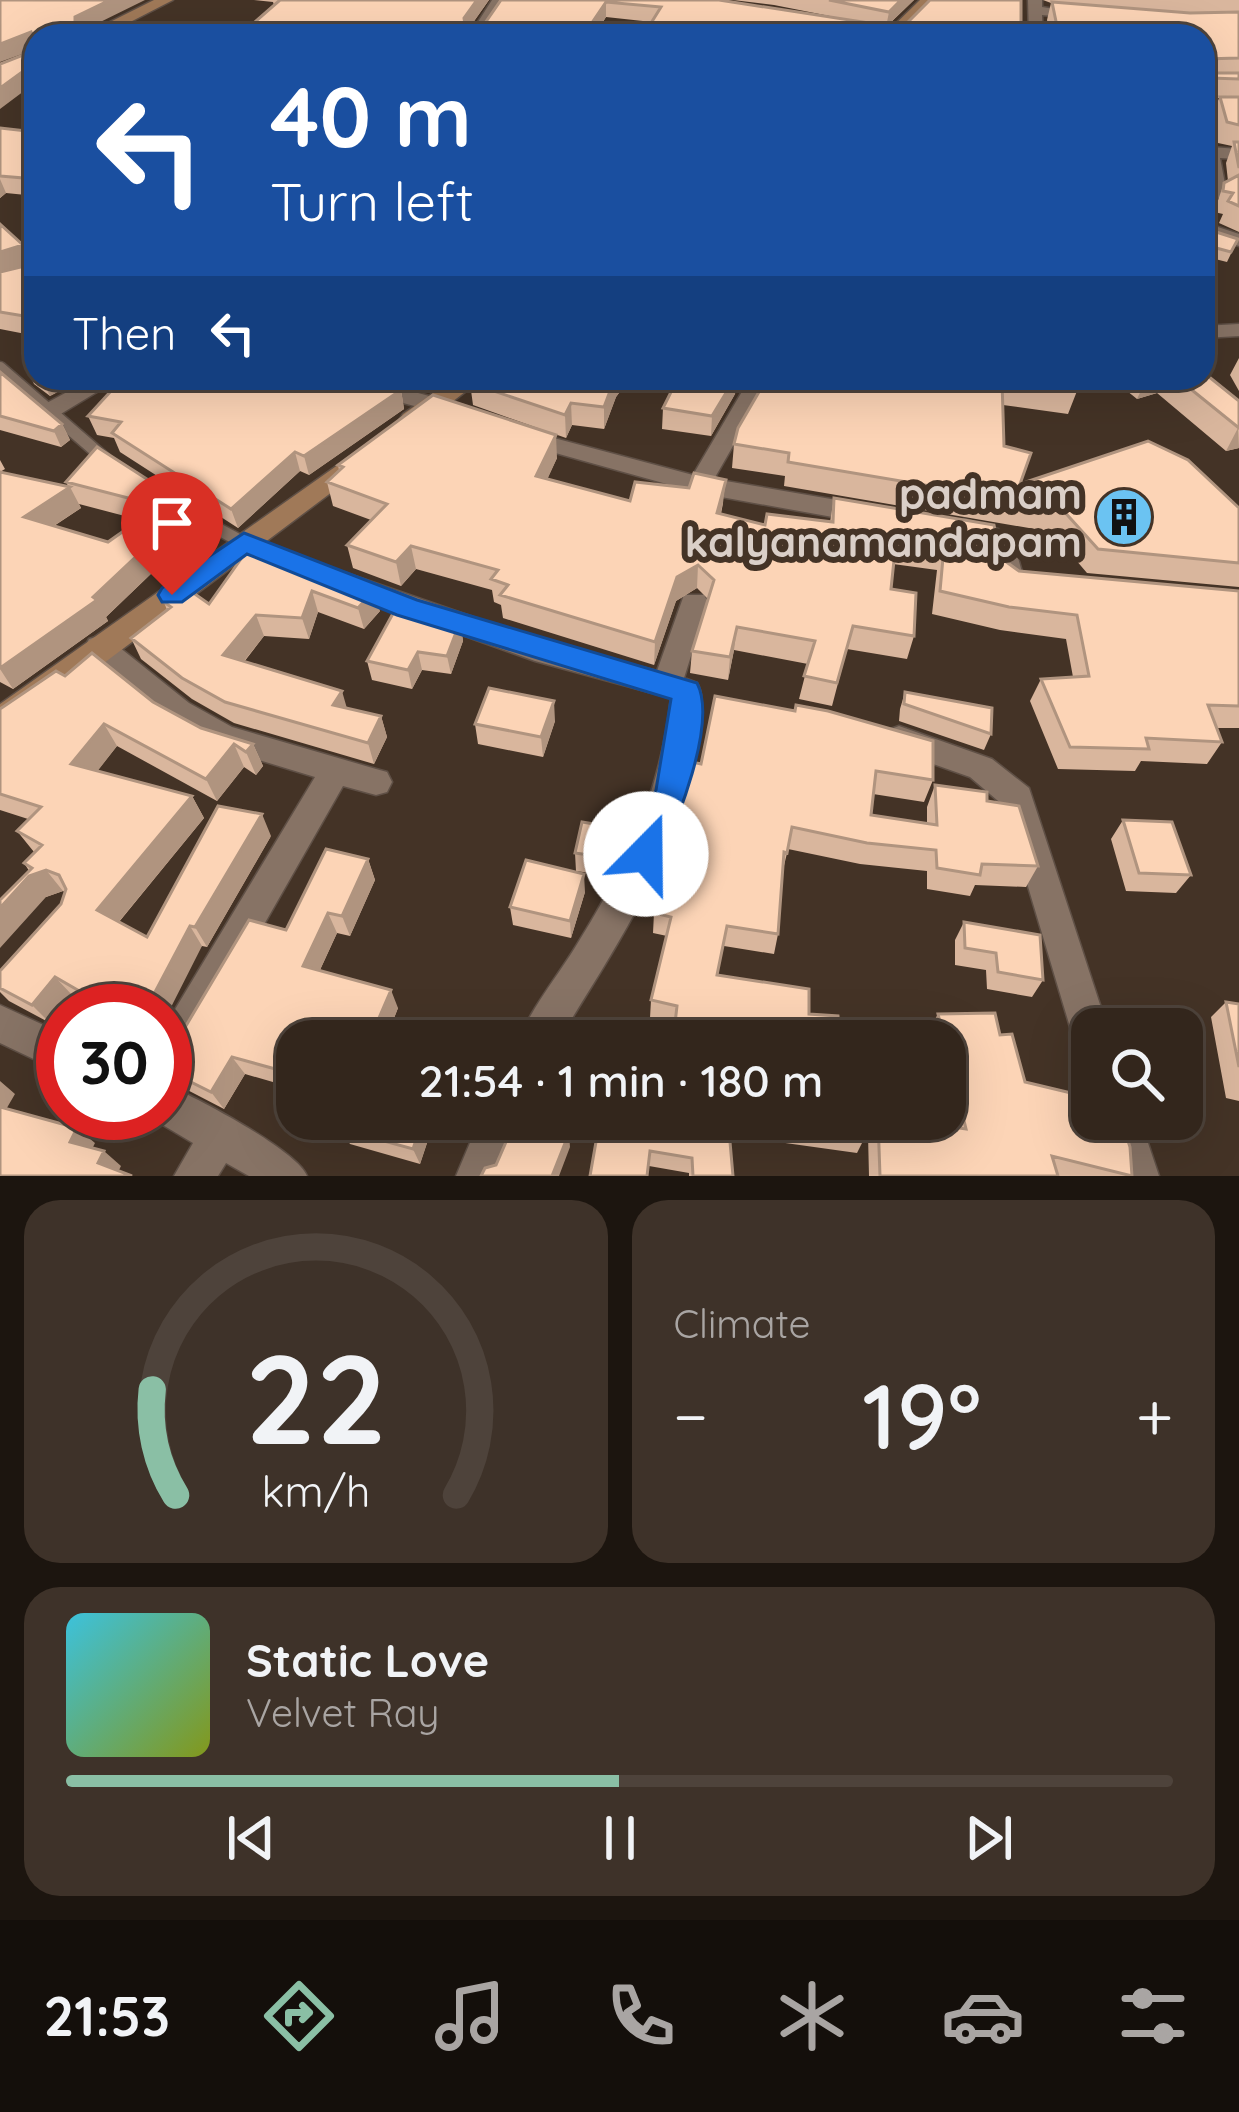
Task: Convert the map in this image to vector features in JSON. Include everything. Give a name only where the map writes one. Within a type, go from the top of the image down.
[{"type":"street","points":[[115,24],[166,0]]},
{"type":"street","points":[[904,24],[929,0]]},
{"type":"street","points":[[1035,5],[1106,17]]},
{"type":"street","points":[[51,410],[87,390]]},
{"type":"street","points":[[385,390],[621,466],[885,518]]},
{"type":"street","points":[[3,716],[454,390]]},
{"type":"street","points":[[699,485],[754,390]]},
{"type":"street","points":[[926,524],[970,529],[1002,539],[1010,580],[1052,584]]},
{"type":"street","points":[[244,543],[426,614],[688,691]]},
{"type":"street","points":[[551,1020],[633,885],[672,790],[686,728],[694,602]]},
{"type":"street","points":[[99,647],[178,712],[224,737],[376,782]]},
{"type":"street","points":[[858,730],[940,751],[981,768],[1018,798],[1083,1008]]},
{"type":"street","points":[[192,1016],[334,773]]},
{"type":"street","points":[[0,1024],[36,1041]]},
{"type":"street","points":[[192,1118],[287,1176]]},
{"type":"street","points":[[194,1176],[222,1134]]},
{"type":"street","points":[[476,1176],[491,1140]]},
{"type":"street","points":[[1127,1140],[1139,1176]]},
{"type":"lane","points":[[0,368],[24,388]]},
{"type":"lane","points":[[27,390],[113,464]]},
{"type":"lane","points":[[185,511],[244,543]]},
{"type":"building","points":[[0,0],[110,0],[75,17],[75,24],[24,24],[24,35],[0,44]]},
{"type":"building","points":[[280,0],[477,0],[465,24],[253,24]]},
{"type":"building","points":[[501,0],[719,0],[875,24],[650,24],[661,7],[606,2],[591,24],[465,24],[485,23]]},
{"type":"building","points":[[829,0],[901,0],[889,12]]},
{"type":"building","points":[[930,0],[1021,0],[1021,24],[906,24]]},
{"type":"building","points":[[1052,2],[1190,13],[1239,12],[1239,58],[1215,59],[1215,24],[1057,24]]},
{"type":"building","points":[[24,55],[24,71],[0,88],[0,64]]},
{"type":"building","points":[[1215,73],[1239,73],[1239,79],[1215,78]]},
{"type":"building","points":[[1220,97],[1239,97],[1239,125],[1227,122]]},
{"type":"building","points":[[0,128],[24,131],[24,178],[0,176]]},
{"type":"building","points":[[1239,175],[1239,206],[1228,201],[1233,193],[1223,191],[1224,183]]},
{"type":"building","points":[[0,224],[23,245],[0,252]]},
{"type":"building","points":[[1215,232],[1238,239],[1231,252],[1215,248]]},
{"type":"building","points":[[24,266],[24,316],[0,312],[0,272]]},
{"type":"building","points":[[0,372],[62,424],[54,431],[0,416]]},
{"type":"building","points":[[1215,382],[1239,401],[1239,428],[1192,390],[1215,390]]},
{"type":"building","points":[[112,390],[401,390],[304,456],[295,452],[231,509],[112,433],[121,422],[88,416]]},
{"type":"building","points":[[491,390],[610,390],[604,407],[571,403],[565,415]]},
{"type":"building","points":[[672,390],[728,390],[712,416],[663,408]]},
{"type":"building","points":[[760,390],[1002,390],[1004,446],[1031,453],[1020,484],[1148,441],[1188,460],[1239,508],[1239,563],[1098,549],[1061,508],[788,462],[789,453],[734,444]]},
{"type":"building","points":[[433,395],[556,435],[536,476],[630,501],[635,482],[689,488],[694,473],[726,480],[717,513],[765,525],[767,514],[833,522],[834,498],[994,525],[1001,558],[1019,571],[1239,591],[1239,706],[1208,705],[1222,742],[1146,738],[1149,749],[1070,747],[1041,679],[1089,676],[1077,615],[1009,607],[940,591],[944,547],[896,541],[891,589],[916,593],[914,636],[853,626],[837,683],[804,676],[815,641],[737,627],[730,657],[692,651],[714,580],[698,565],[677,577],[655,642],[500,595],[508,585],[491,579],[498,570],[411,546],[396,562],[347,545],[387,504],[327,482],[343,467],[338,465]]},
{"type":"building","points":[[97,447],[206,517],[155,554],[145,548],[93,597],[97,600],[0,668],[0,472],[70,487],[24,517],[108,542],[159,506],[66,482]]},
{"type":"building","points":[[253,542],[375,589],[358,608],[312,591],[302,618],[256,615],[223,655],[342,691],[333,705],[381,716],[368,743],[225,702],[182,678],[131,638],[171,607],[164,602],[185,587],[209,604]]},
{"type":"building","points":[[396,608],[460,622],[447,656],[418,652],[408,670],[367,661]]},
{"type":"building","points":[[92,653],[153,702],[201,728],[253,744],[246,752],[234,744],[206,779],[104,724],[71,764],[192,796],[97,910],[147,937],[218,806],[262,814],[195,927],[190,926],[159,984],[67,984],[55,977],[49,984],[36,984],[32,1005],[0,988],[0,971],[61,904],[66,889],[59,875],[46,870],[29,876],[0,908],[0,900],[32,868],[24,863],[42,845],[17,831],[41,807],[0,794],[0,709],[56,671],[65,676]]},
{"type":"building","points":[[489,688],[554,701],[541,737],[475,724]]},
{"type":"building","points":[[905,692],[992,708],[991,734],[904,704]]},
{"type":"building","points":[[715,696],[795,711],[796,705],[828,711],[933,741],[933,780],[876,771],[871,815],[937,825],[935,785],[987,792],[987,801],[1019,806],[1038,866],[982,864],[980,875],[937,868],[936,850],[867,843],[792,827],[784,852],[778,934],[727,926],[717,975],[809,989],[809,1014],[838,1016],[838,1020],[675,1020],[677,1006],[651,1000],[671,917],[654,913],[666,863],[654,862],[667,832],[673,833],[692,762],[701,764]]},
{"type":"building","points":[[1123,820],[1172,822],[1191,875],[1139,873]]},
{"type":"building","points":[[582,822],[625,829],[610,858],[575,853]]},
{"type":"building","points":[[326,849],[368,859],[342,916],[328,913],[303,966],[391,990],[378,1020],[276,1020],[276,1069],[232,1057],[211,1092],[192,1082],[192,1016],[249,920],[286,930]]},
{"type":"building","points":[[526,860],[584,874],[570,921],[510,907]]},
{"type":"building","points":[[964,922],[1040,935],[1043,980],[998,972],[996,953],[965,948]]},
{"type":"building","points":[[1226,1002],[1239,1004],[1239,1067]]},
{"type":"building","points":[[995,1013],[1000,1035],[1012,1034],[1025,1082],[1071,1093],[1071,1140],[1128,1140],[1132,1176],[1052,1156],[1058,1176],[880,1176],[879,1140],[966,1140],[966,1020],[939,1020],[938,1014]]},
{"type":"building","points":[[0,1107],[36,1117],[36,1140],[71,1140],[104,1151],[98,1163],[132,1176],[0,1176]]},
{"type":"building","points":[[380,1140],[416,1140],[413,1149]]},
{"type":"building","points":[[507,1140],[566,1140],[552,1176],[481,1176],[485,1168],[496,1165]]},
{"type":"building","points":[[596,1140],[730,1140],[733,1176],[693,1176],[692,1158],[650,1151],[647,1176],[590,1176]]},
{"type":"place","name":"padmam kalyanamandapam","points":[[1124,517]]},
{"type":"route","points":[[172,595],[244,543],[407,608],[687,691],[686,728],[672,790],[646,854]]}]
